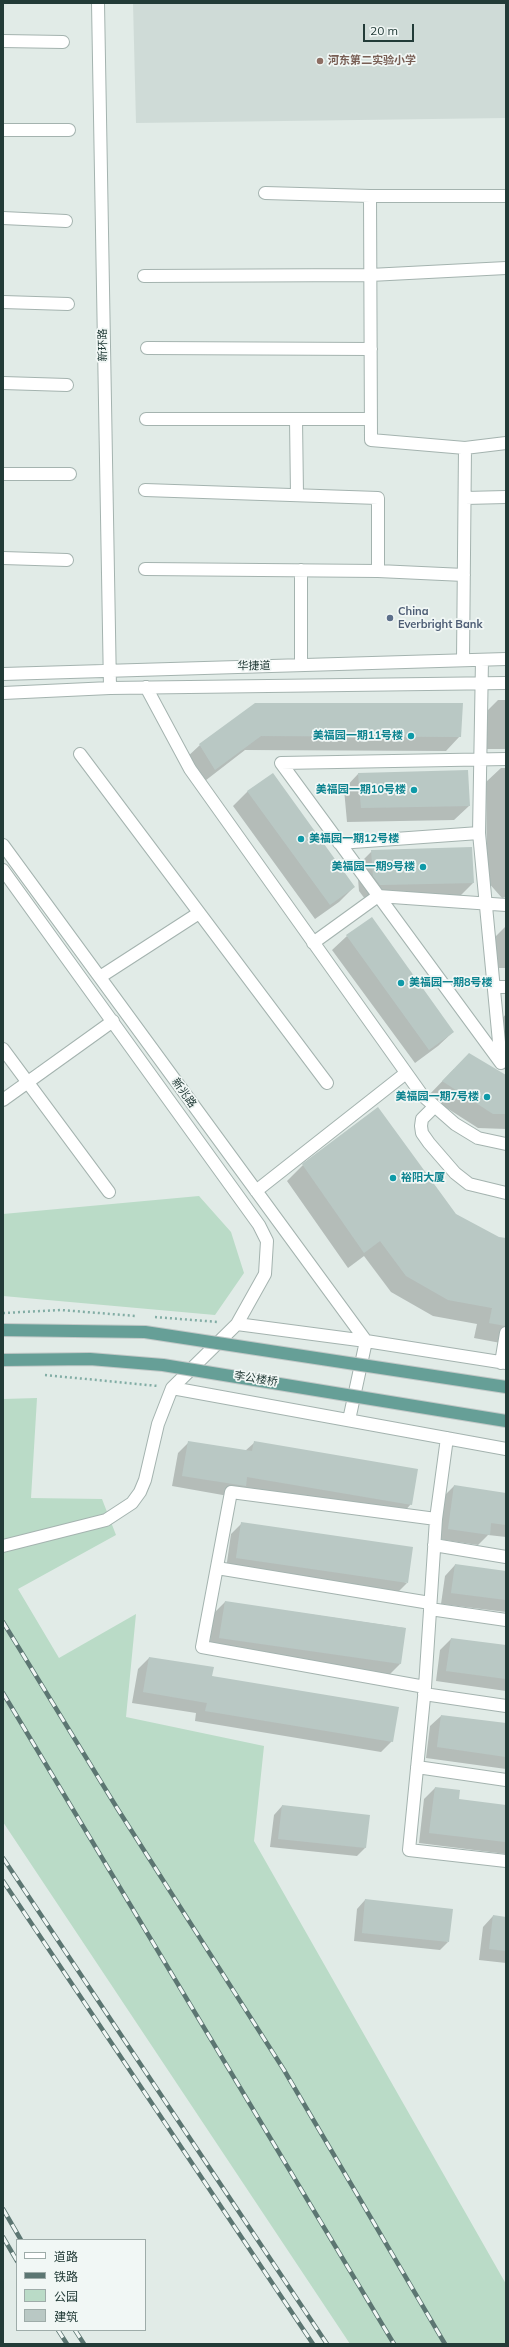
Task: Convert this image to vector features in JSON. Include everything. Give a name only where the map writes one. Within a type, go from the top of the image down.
[{"type":"main road","points":[[3,1330],[144,1332],[234,1344],[506,1387]]},
{"type":"main road","name":"李公楼桥","points":[[3,1360],[90,1359],[164,1365],[506,1421]]},
{"type":"street","name":"新环路","points":[[98,3],[108,669],[110,688]]},
{"type":"street","points":[[3,41],[63,42]]},
{"type":"street","points":[[3,130],[69,130]]},
{"type":"street","points":[[265,193],[370,196],[506,196]]},
{"type":"street","points":[[370,196],[371,440],[465,448],[506,443]]},
{"type":"street","points":[[3,218],[66,221]]},
{"type":"street","points":[[144,276],[370,275],[506,268]]},
{"type":"street","points":[[3,302],[68,304]]},
{"type":"street","points":[[147,348],[371,348]]},
{"type":"street","points":[[3,382],[66,385]]},
{"type":"street","points":[[146,419],[371,419]]},
{"type":"street","points":[[296,419],[297,496]]},
{"type":"street","points":[[463,660],[465,448]]},
{"type":"street","points":[[3,474],[70,474]]},
{"type":"street","points":[[144,490],[378,498],[378,571]]},
{"type":"street","points":[[465,498],[506,497]]},
{"type":"street","points":[[3,558],[67,560]]},
{"type":"street","points":[[145,569],[378,571],[464,575]]},
{"type":"street","points":[[300,570],[301,664]]},
{"type":"street","name":"华捷道","points":[[3,674],[108,669],[506,659]]},
{"type":"street","points":[[482,660],[480,833],[486,905],[500,987],[503,1063]]},
{"type":"street","name":"华捷道","points":[[3,692],[146,687],[506,683]]},
{"type":"street","points":[[146,687],[190,769],[406,1073],[434,1108],[455,1124],[478,1138],[506,1144]]},
{"type":"street","points":[[80,754],[327,1083]]},
{"type":"street","points":[[503,1063],[281,763],[481,758],[506,759]]},
{"type":"street","points":[[339,843],[480,833]]},
{"type":"street","name":"新兆路","points":[[3,845],[366,1341]]},
{"type":"street","name":"新兆路","points":[[3,870],[259,1225],[267,1241],[265,1274],[237,1324],[172,1388]]},
{"type":"street","points":[[313,943],[378,896],[486,905],[506,905]]},
{"type":"street","points":[[100,977],[199,913]]},
{"type":"street","points":[[3,1100],[113,1021]]},
{"type":"street","points":[[3,1049],[109,1192]]},
{"type":"street","points":[[256,1191],[406,1073]]},
{"type":"street","points":[[434,1108],[422,1119],[420,1126],[422,1133],[429,1143],[455,1173],[469,1184],[506,1193]]},
{"type":"street","points":[[237,1324],[366,1341],[504,1363],[506,1333]]},
{"type":"street","points":[[349,1420],[366,1341]]},
{"type":"street","points":[[3,1546],[106,1520],[132,1503],[140,1492],[158,1424],[172,1388],[506,1450]]},
{"type":"street","points":[[447,1438],[436,1519],[425,1690],[408,1850],[506,1861]]},
{"type":"street","points":[[436,1519],[231,1492],[202,1646],[506,1706]]},
{"type":"street","points":[[434,1545],[506,1557]]},
{"type":"street","points":[[217,1568],[506,1620]]},
{"type":"street","points":[[417,1767],[506,1780]]},
{"type":"path","points":[[38,1375],[98,1379],[172,1388]]},
{"type":"shaded area","name":"河东第二实验小学","points":[[133,3],[506,3],[506,118],[136,123]]},
{"type":"green space","points":[[199,1196],[231,1232],[244,1273],[215,1315],[3,1296],[3,1214]]},
{"type":"green space","points":[[37,1398],[31,1498],[102,1499],[116,1535],[18,1589],[59,1658],[136,1614],[126,1717],[264,1746],[254,1841],[506,2284],[506,2344],[350,2344],[3,1822],[3,1399]]},
{"type":"building","name":"美福园一期11号楼","points":[[255,703],[463,703],[461,737],[261,736],[215,770],[199,744]]},
{"type":"building","name":"美福园一期10号楼","points":[[468,770],[470,806],[361,808],[358,773]]},
{"type":"building","name":"美福园一期12号楼","points":[[273,773],[355,887],[330,905],[247,791]]},
{"type":"building","name":"美福园一期9号楼","points":[[472,847],[474,883],[380,885],[373,876],[371,850]]},
{"type":"building","name":"美福园一期8号楼","points":[[372,917],[454,1032],[429,1050],[346,935]]},
{"type":"building","name":"美福园一期7号楼","points":[[469,1053],[506,1075],[506,1114],[493,1114],[442,1081]]},
{"type":"building","name":"裕阳大厦","points":[[378,1107],[456,1214],[499,1237],[506,1238],[506,1326],[489,1323],[492,1308],[448,1300],[406,1276],[380,1241],[364,1253],[302,1164]]},
{"type":"building","points":[[188,1441],[252,1451],[254,1441],[418,1469],[412,1505],[247,1477],[246,1486],[182,1476]]},
{"type":"building","points":[[454,1485],[506,1493],[506,1525],[491,1523],[490,1535],[448,1529]]},
{"type":"building","points":[[241,1522],[413,1547],[408,1583],[236,1558]]},
{"type":"building","points":[[455,1564],[506,1571],[506,1600],[451,1593]]},
{"type":"building","points":[[225,1601],[406,1628],[401,1664],[219,1638]]},
{"type":"building","points":[[451,1638],[506,1645],[506,1679],[446,1671]]},
{"type":"building","points":[[149,1657],[214,1667],[212,1676],[399,1707],[393,1742],[205,1711],[207,1703],[143,1692]]},
{"type":"building","points":[[441,1715],[506,1723],[506,1757],[437,1747]]},
{"type":"building","points":[[435,1787],[460,1790],[459,1799],[506,1805],[506,1842],[429,1833]]},
{"type":"building","points":[[282,1805],[370,1815],[366,1848],[278,1839]]},
{"type":"building","points":[[365,1899],[453,1909],[449,1942],[362,1933]]},
{"type":"building","points":[[493,1915],[506,1917],[506,1951],[489,1949]]},
{"type":"railway","points":[[3,1622],[117,1808],[284,2070],[445,2344]]},
{"type":"railway","points":[[3,1693],[394,2344]]},
{"type":"railway","points":[[3,1858],[327,2344]]},
{"type":"railway","points":[[3,1881],[313,2344]]},
{"type":"railway","points":[[3,2209],[20,2239]]},
{"type":"railway","points":[[3,2237],[16,2259]]},
{"type":"railway","points":[[59,2331],[67,2344]]},
{"type":"railway","points":[[76,2331],[84,2344]]},
{"type":"place","name":"河东第二实验小学","points":[[320,61]]},
{"type":"place","name":"China Everbright Bank","points":[[390,618]]},
{"type":"place","name":"美福园一期11号楼","points":[[411,736]]},
{"type":"place","name":"美福园一期10号楼","points":[[414,790]]},
{"type":"place","name":"美福园一期12号楼","points":[[301,839]]},
{"type":"place","name":"美福园一期9号楼","points":[[423,867]]},
{"type":"place","name":"美福园一期8号楼","points":[[401,983]]},
{"type":"place","name":"美福园一期7号楼","points":[[487,1097]]},
{"type":"place","name":"裕阳大厦","points":[[393,1178]]}]
